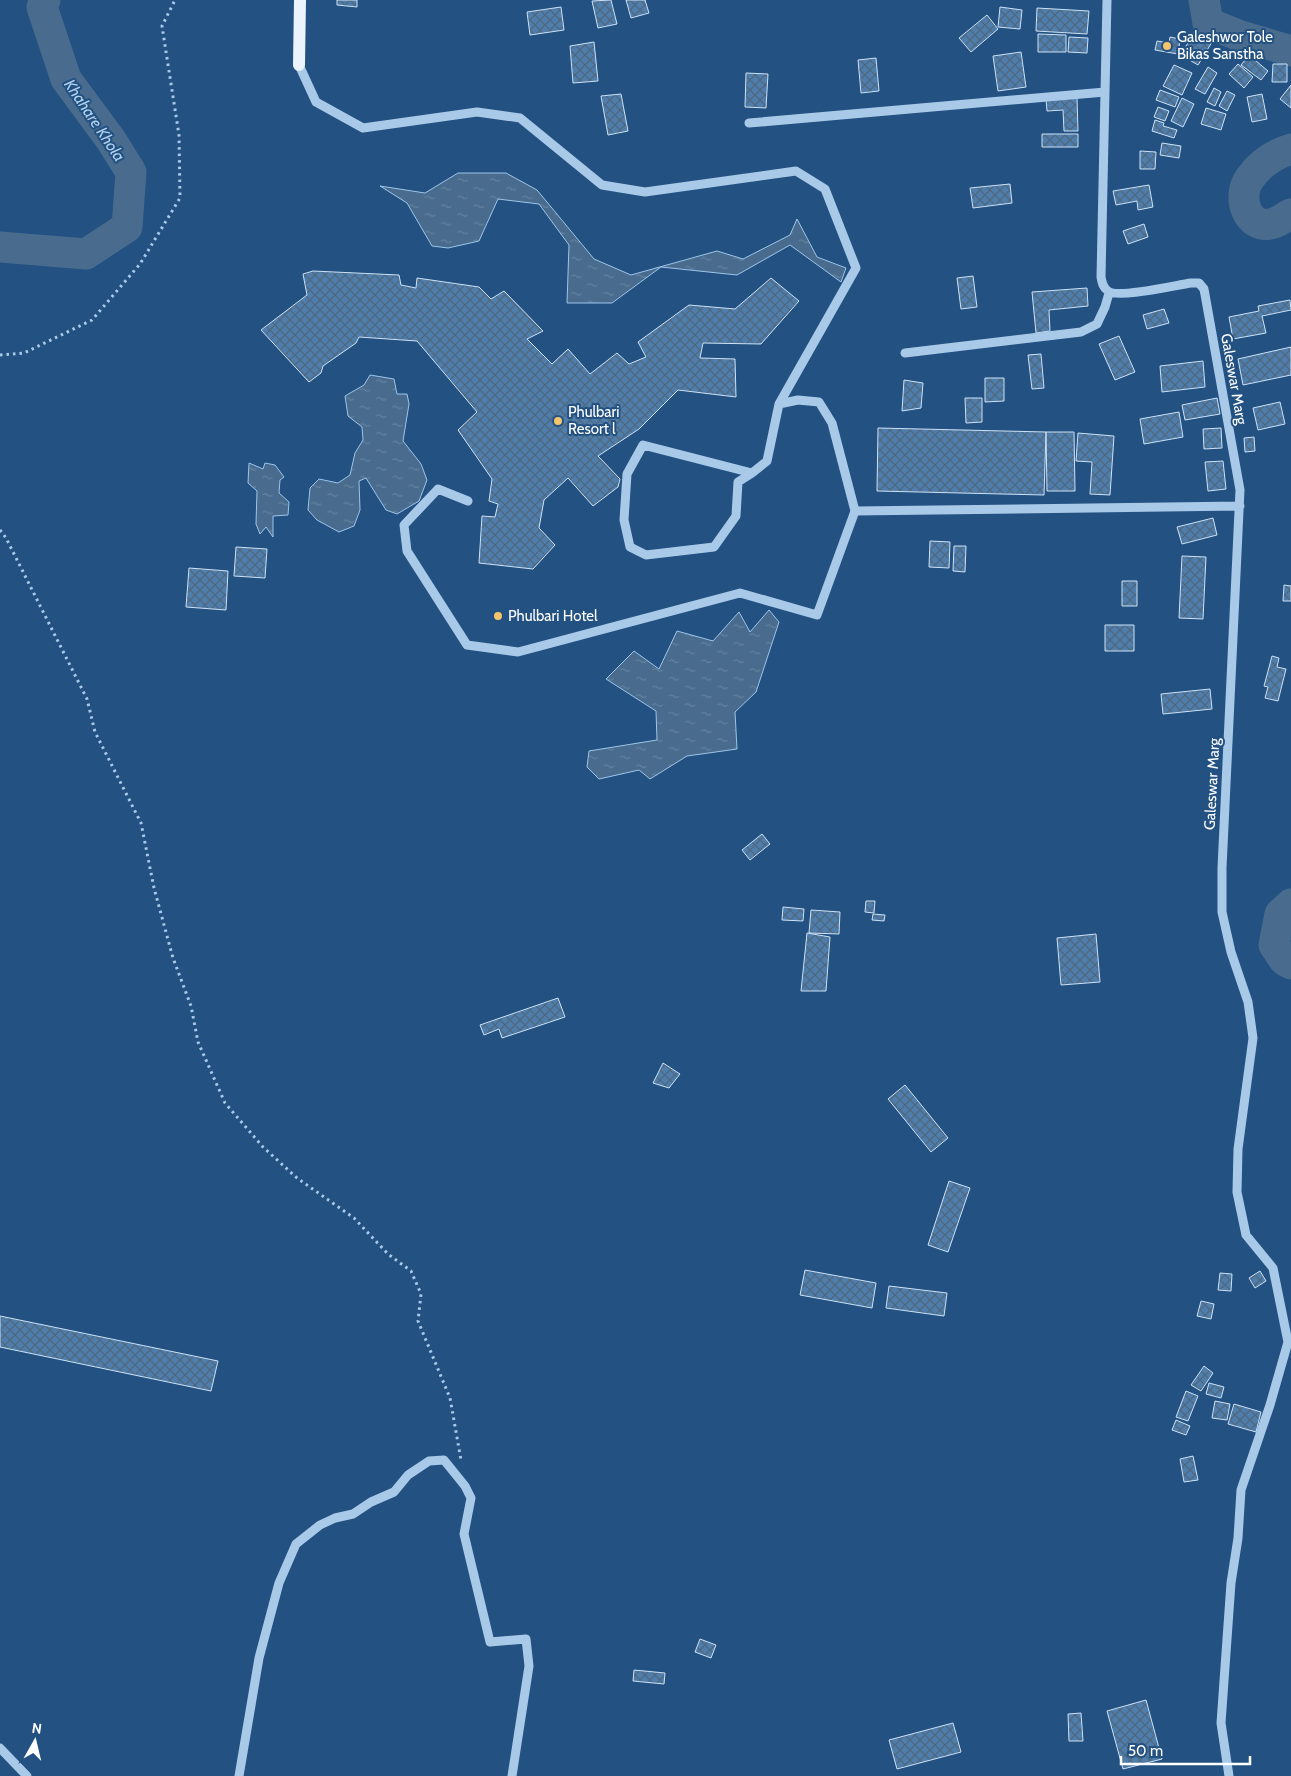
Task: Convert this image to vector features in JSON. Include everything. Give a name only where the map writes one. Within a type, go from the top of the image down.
[{"type":"main road","points":[[299,65],[300,0]]},
{"type":"street","points":[[905,353],[1081,332],[1097,324],[1109,293],[1103,286],[1101,277],[1107,0]]},
{"type":"street","points":[[299,65],[316,102],[363,128],[477,112],[520,118],[602,185],[645,192],[796,171],[826,189],[856,268],[780,404],[767,462],[752,473],[738,482],[736,516],[714,547],[646,556],[630,547],[624,520],[627,474],[643,446],[752,473]]},
{"type":"street","points":[[749,123],[1105,92]]},
{"type":"street","name":"Galeswar Marg","points":[[1109,293],[1121,294],[1190,283],[1199,284],[1204,289],[1240,490],[1222,868],[1222,912],[1231,952],[1248,1002],[1253,1038],[1238,1149],[1237,1192],[1246,1235],[1273,1268],[1288,1342],[1270,1405],[1241,1490],[1238,1538],[1231,1583],[1221,1723],[1229,1776]]},
{"type":"street","points":[[468,501],[438,489],[404,525],[407,550],[467,645],[518,652],[740,593],[817,615],[855,511],[832,423],[819,402],[798,400],[780,404]]},
{"type":"street","points":[[855,511],[1240,506]]},
{"type":"street","points":[[239,1776],[259,1658],[279,1582],[296,1544],[320,1525],[335,1518],[353,1514],[371,1502],[394,1492],[408,1475],[430,1461],[444,1460],[465,1486],[471,1498],[464,1534],[490,1642],[526,1639],[530,1666],[512,1776]]},
{"type":"street","points":[[0,1748],[27,1776]]},
{"type":"path","points":[[0,355],[24,353],[92,320],[140,264],[180,198],[179,135],[162,26],[175,0]]},
{"type":"path","points":[[0,530],[10,546],[87,699],[95,732],[141,823],[154,888],[173,958],[191,1006],[198,1042],[225,1103],[263,1147],[290,1172],[354,1218],[388,1254],[411,1271],[420,1294],[418,1321],[450,1398],[465,1486]]},
{"type":"water","points":[[458,173],[506,173],[537,190],[594,259],[631,275],[717,251],[743,259],[790,235],[797,219],[817,257],[846,268],[841,282],[790,245],[737,275],[661,267],[612,303],[567,303],[569,245],[539,204],[498,199],[479,241],[448,248],[432,246],[407,203],[380,186],[425,193]]},
{"type":"water","points":[[370,375],[394,379],[397,394],[407,394],[409,404],[403,441],[421,464],[427,480],[419,501],[397,514],[386,510],[366,478],[359,481],[360,510],[354,526],[339,532],[317,520],[308,510],[310,488],[319,479],[338,483],[350,475],[355,453],[363,440],[362,427],[348,416],[345,396],[364,385]]},
{"type":"water","points":[[249,463],[263,469],[265,463],[275,465],[284,477],[280,480],[279,493],[289,502],[288,515],[273,516],[273,537],[266,527],[260,534],[256,524],[257,491],[248,483]]},
{"type":"water","points":[[769,610],[779,622],[756,692],[735,712],[737,749],[687,756],[650,779],[639,770],[599,779],[587,767],[589,751],[657,740],[656,711],[606,679],[634,651],[659,669],[677,631],[713,641],[739,612],[750,632]]},
{"type":"building","points":[[337,0],[357,0],[357,7],[337,5]]},
{"type":"building","points":[[611,0],[617,24],[598,28],[592,1]]},
{"type":"building","points":[[626,0],[645,0],[649,13],[631,18]]},
{"type":"building","points":[[561,7],[564,30],[530,35],[527,12]]},
{"type":"building","points":[[1000,7],[1022,10],[1020,29],[998,27]]},
{"type":"building","points":[[1037,8],[1089,11],[1087,34],[1036,31]]},
{"type":"building","points":[[987,15],[998,29],[971,52],[959,38]]},
{"type":"building","points":[[1194,32],[1212,42],[1198,65],[1181,55]]},
{"type":"building","points":[[1038,34],[1066,35],[1066,52],[1038,52]]},
{"type":"building","points":[[1069,37],[1088,38],[1087,53],[1068,52]]},
{"type":"building","name":"Galeshwor Tole Bikas Sanstha","points":[[1170,37],[1180,39],[1178,54],[1155,50],[1157,41],[1169,43]]},
{"type":"building","points":[[594,42],[598,81],[573,83],[570,46]]},
{"type":"building","points":[[1021,52],[1026,87],[998,91],[993,56]]},
{"type":"building","points":[[1249,55],[1268,71],[1261,80],[1241,65]]},
{"type":"building","points":[[876,58],[879,91],[861,93],[858,60]]},
{"type":"building","points":[[1238,64],[1253,77],[1244,88],[1229,74]]},
{"type":"building","points":[[1273,64],[1287,64],[1287,82],[1272,82]]},
{"type":"building","points":[[1174,65],[1192,73],[1182,95],[1163,86]]},
{"type":"building","points":[[1208,67],[1217,73],[1205,94],[1195,89]]},
{"type":"building","points":[[746,73],[768,74],[766,108],[745,107]]},
{"type":"building","points":[[1291,85],[1291,108],[1280,99]]},
{"type":"building","points":[[1214,88],[1221,92],[1215,106],[1207,102]]},
{"type":"building","points":[[1160,90],[1179,97],[1175,107],[1156,100]]},
{"type":"building","points":[[1227,91],[1235,95],[1227,111],[1219,106]]},
{"type":"building","points":[[621,94],[628,131],[608,135],[601,96]]},
{"type":"building","points":[[1262,94],[1267,119],[1252,122],[1247,97]]},
{"type":"building","points":[[1077,98],[1078,131],[1064,131],[1063,110],[1047,111],[1046,99]]},
{"type":"building","points":[[1182,98],[1194,104],[1183,127],[1171,121]]},
{"type":"building","points":[[1158,107],[1169,111],[1165,121],[1154,117]]},
{"type":"building","points":[[1206,108],[1226,114],[1221,130],[1201,124]]},
{"type":"building","points":[[1155,120],[1164,123],[1163,126],[1177,130],[1174,138],[1152,131]]},
{"type":"building","points":[[1042,134],[1078,134],[1078,147],[1042,147]]},
{"type":"building","points":[[1162,143],[1181,146],[1179,158],[1160,155]]},
{"type":"building","points":[[1140,151],[1156,152],[1155,169],[1140,169]]},
{"type":"building","points":[[1010,184],[1012,203],[973,208],[970,188]]},
{"type":"building","points":[[1149,185],[1153,207],[1138,210],[1137,201],[1116,205],[1113,191]]},
{"type":"building","points":[[1144,224],[1148,237],[1128,244],[1123,231]]},
{"type":"building","name":"Phulbari Resort l","points":[[313,271],[399,275],[401,285],[416,288],[417,278],[479,287],[491,299],[504,291],[543,331],[527,339],[552,364],[568,349],[590,374],[617,353],[629,364],[646,357],[638,342],[689,305],[735,309],[771,278],[799,301],[761,344],[703,343],[700,358],[735,359],[736,397],[678,390],[639,429],[598,456],[620,479],[618,487],[593,506],[568,478],[544,500],[539,528],[555,545],[533,569],[479,563],[482,516],[495,517],[498,504],[489,501],[492,479],[458,430],[477,412],[417,341],[359,337],[356,343],[323,366],[321,373],[309,382],[261,330],[307,295],[303,274]]},
{"type":"building","points":[[973,276],[977,307],[961,309],[957,278]]},
{"type":"building","points":[[1087,288],[1088,306],[1049,310],[1050,331],[1036,333],[1032,292]]},
{"type":"building","points":[[1290,300],[1291,310],[1262,316],[1266,333],[1233,339],[1229,317],[1259,311],[1258,306]]},
{"type":"building","points":[[1164,309],[1169,323],[1147,329],[1143,315]]},
{"type":"building","points":[[1119,336],[1135,372],[1115,380],[1099,344]]},
{"type":"building","points":[[1291,347],[1291,375],[1243,385],[1238,359]]},
{"type":"building","points":[[1041,354],[1044,388],[1032,389],[1028,355]]},
{"type":"building","points":[[1203,361],[1205,387],[1162,392],[1160,366]]},
{"type":"building","points":[[985,378],[1004,378],[1004,401],[985,402]]},
{"type":"building","points":[[904,380],[923,383],[921,408],[902,411]]},
{"type":"building","points":[[965,398],[982,398],[982,422],[966,423]]},
{"type":"building","points":[[1217,398],[1220,414],[1185,420],[1182,405]]},
{"type":"building","points":[[1280,402],[1285,424],[1258,430],[1253,408]]},
{"type":"building","points":[[1179,412],[1183,437],[1144,444],[1140,419]]},
{"type":"building","points":[[878,428],[1046,432],[1044,495],[877,491]]},
{"type":"building","points":[[1221,428],[1222,448],[1204,449],[1203,429]]},
{"type":"building","points":[[1046,432],[1074,432],[1075,491],[1047,491]]},
{"type":"building","points":[[1078,433],[1114,436],[1110,495],[1090,494],[1092,462],[1076,461]]},
{"type":"building","points":[[1254,437],[1255,451],[1245,452],[1244,438]]},
{"type":"building","points":[[1223,461],[1226,489],[1208,491],[1205,462]]},
{"type":"building","points":[[1213,518],[1217,535],[1182,544],[1177,527]]},
{"type":"building","points":[[930,541],[950,542],[949,568],[929,567]]},
{"type":"building","points":[[954,546],[966,546],[965,572],[953,571]]},
{"type":"building","points":[[236,547],[267,549],[265,578],[234,576]]},
{"type":"building","points":[[1182,556],[1206,557],[1203,619],[1179,618]]},
{"type":"building","points":[[189,568],[228,571],[226,610],[186,607]]},
{"type":"building","points":[[1122,581],[1137,581],[1137,606],[1122,606]]},
{"type":"building","points":[[1284,585],[1291,586],[1291,601],[1283,601]]},
{"type":"building","points":[[1105,625],[1134,625],[1134,651],[1105,651]]},
{"type":"building","points":[[1272,656],[1279,658],[1277,667],[1286,669],[1278,701],[1265,698],[1268,687],[1264,686]]},
{"type":"building","points":[[1210,689],[1212,709],[1163,714],[1161,694]]},
{"type":"building","points":[[762,834],[770,844],[750,860],[742,850]]},
{"type":"building","points":[[866,901],[875,901],[874,913],[865,912]]},
{"type":"building","points":[[783,907],[804,909],[803,921],[782,920]]},
{"type":"building","points":[[811,910],[840,912],[839,934],[809,933]]},
{"type":"building","points":[[873,914],[885,915],[884,921],[872,920]]},
{"type":"building","points":[[807,933],[830,937],[826,991],[801,991]]},
{"type":"building","points":[[1096,934],[1100,982],[1061,985],[1057,938]]},
{"type":"building","points":[[558,998],[565,1017],[502,1038],[499,1029],[484,1035],[480,1025]]},
{"type":"building","points":[[663,1063],[680,1074],[669,1088],[653,1083]]},
{"type":"building","points":[[905,1085],[948,1138],[931,1152],[888,1099]]},
{"type":"building","points":[[949,1181],[970,1188],[948,1252],[928,1245]]},
{"type":"building","points":[[805,1270],[876,1283],[872,1308],[800,1295]]},
{"type":"building","points":[[1260,1271],[1266,1281],[1255,1288],[1249,1278]]},
{"type":"building","points":[[1220,1273],[1232,1274],[1231,1291],[1218,1290]]},
{"type":"building","points":[[889,1286],[947,1293],[944,1316],[886,1308]]},
{"type":"building","points":[[1201,1301],[1214,1304],[1211,1319],[1197,1316]]},
{"type":"building","points":[[0,1316],[218,1361],[211,1391],[0,1347]]},
{"type":"building","points":[[1204,1366],[1213,1373],[1201,1391],[1191,1385]]},
{"type":"building","points":[[1209,1383],[1224,1387],[1221,1398],[1206,1394]]},
{"type":"building","points":[[1186,1391],[1198,1396],[1188,1421],[1176,1417]]},
{"type":"building","points":[[1215,1401],[1230,1404],[1227,1420],[1212,1418]]},
{"type":"building","points":[[1234,1404],[1261,1412],[1256,1432],[1228,1424]]},
{"type":"building","points":[[1176,1420],[1190,1426],[1186,1435],[1172,1430]]},
{"type":"building","points":[[1193,1456],[1198,1480],[1184,1482],[1180,1459]]},
{"type":"building","points":[[700,1639],[716,1645],[711,1658],[695,1652]]},
{"type":"building","points":[[634,1670],[665,1673],[664,1684],[633,1681]]},
{"type":"building","points":[[1146,1700],[1162,1759],[1123,1769],[1107,1711]]},
{"type":"building","points":[[1081,1713],[1083,1741],[1069,1741],[1068,1714]]},
{"type":"building","points":[[953,1723],[961,1752],[897,1769],[889,1740]]},
{"type":"waterway","name":"Khahare Khola","points":[[0,247],[86,254],[127,227],[131,172],[111,140],[66,79],[42,7],[45,0]]},
{"type":"waterway","name":"Khahare Khola","points":[[1204,0],[1208,23],[1238,35],[1291,51]]},
{"type":"waterway","name":"Khahare Khola","points":[[1291,149],[1279,154],[1258,168],[1246,185],[1244,194],[1244,203],[1247,211],[1257,222],[1265,224],[1274,223],[1291,214]]},
{"type":"waterway","name":"Khahare Khola","points":[[1291,904],[1280,914],[1274,945],[1284,960],[1291,964]]},
{"type":"place","name":"Galeshwor Tole Bikas Sanstha","points":[[1167,46]]},
{"type":"place","name":"Phulbari Resort l","points":[[558,421]]},
{"type":"place","name":"Phulbari Hotel","points":[[498,616]]}]
